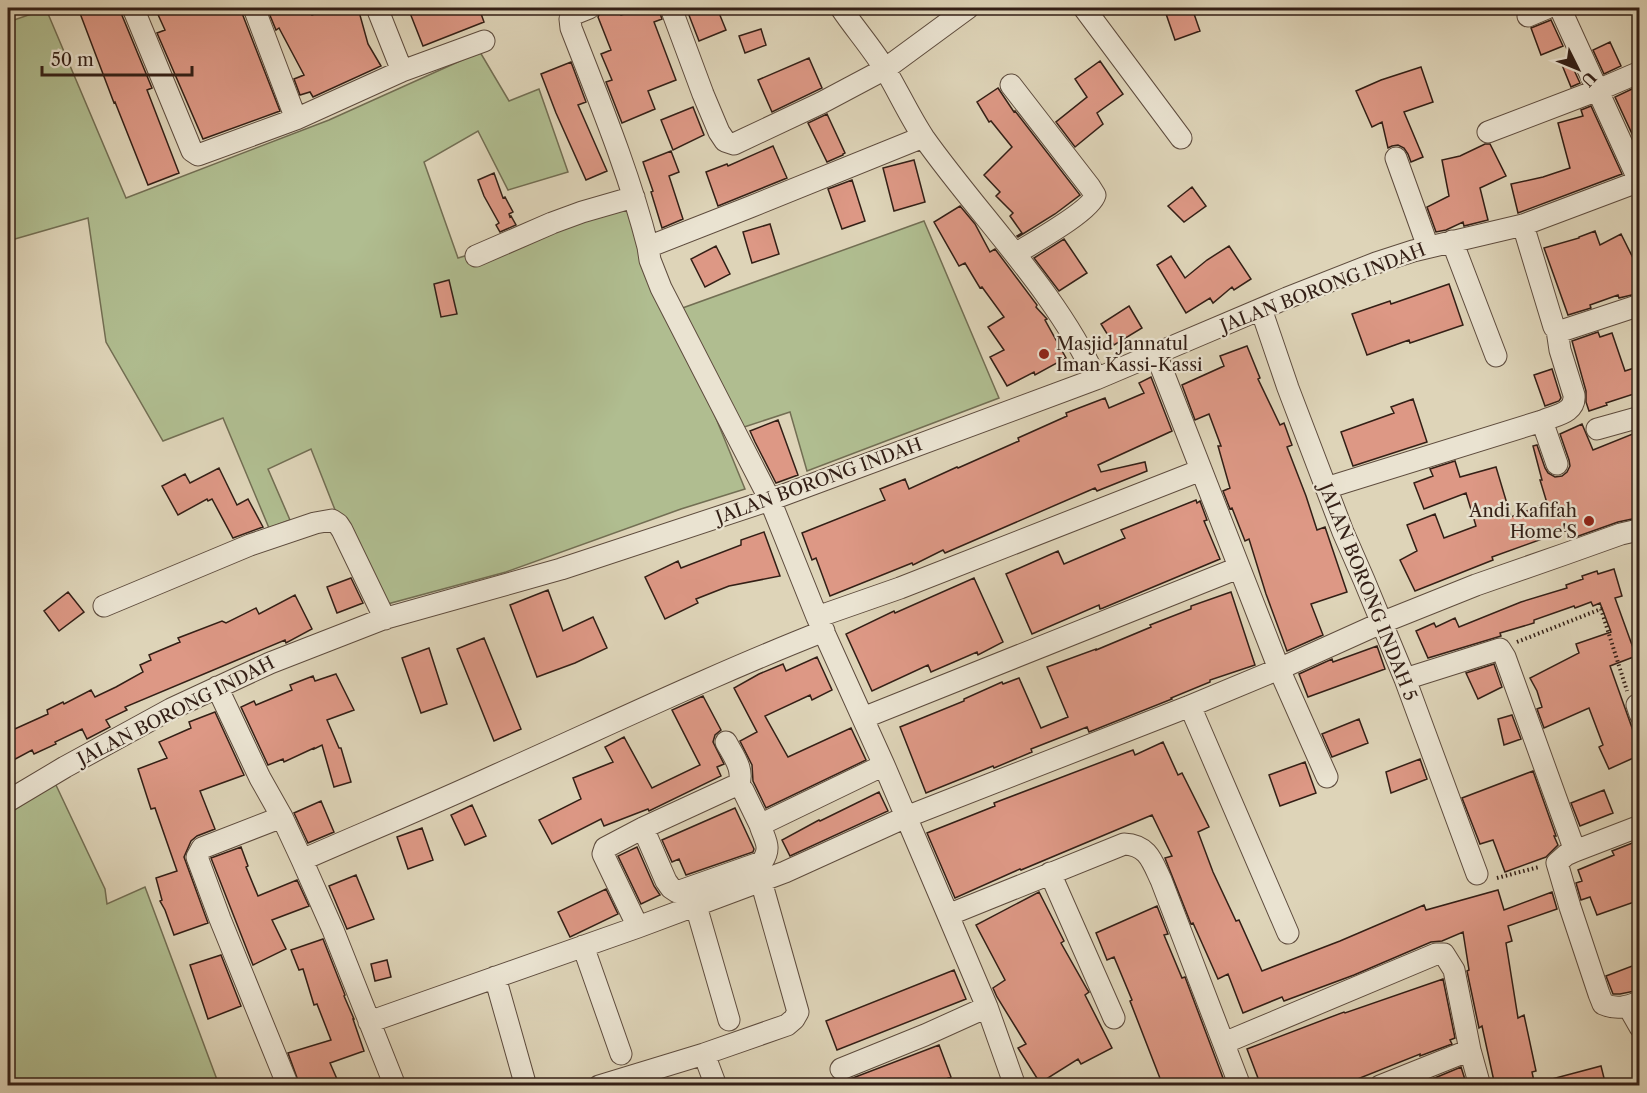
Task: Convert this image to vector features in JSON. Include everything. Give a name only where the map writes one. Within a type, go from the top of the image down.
[{"type":"street","points":[[133,8],[192,151],[198,155],[296,119],[402,71],[484,40]]},
{"type":"street","points":[[254,8],[296,119]]},
{"type":"street","points":[[377,8],[402,71]]},
{"type":"street","points":[[590,8],[574,14],[570,19],[571,28],[634,197],[650,260],[661,288],[770,500],[820,624],[884,765],[987,1007],[1015,1086]]},
{"type":"street","points":[[671,8],[702,94],[719,132],[728,143],[734,144],[885,69],[968,8]]},
{"type":"street","points":[[841,8],[885,69],[924,137],[1015,254],[1061,318],[1084,352],[1096,379]]},
{"type":"street","points":[[1084,8],[1180,138]]},
{"type":"street","points":[[1528,16],[1547,8]]},
{"type":"street","points":[[1560,8],[1639,181]]},
{"type":"street","points":[[1488,132],[1640,72]]},
{"type":"street","points":[[1011,85],[1095,195],[1094,200],[1083,210],[1015,254]]},
{"type":"street","points":[[648,247],[924,137]]},
{"type":"street","points":[[1396,158],[1428,247]]},
{"type":"street","name":"JALAN BORONG INDAH","points":[[8,801],[140,726],[217,687],[270,663],[385,619],[561,568],[770,500],[1096,379],[1376,263],[1452,241],[1508,230],[1639,181]]},
{"type":"street","points":[[476,256],[552,223],[634,197]]},
{"type":"street","points":[[1326,488],[1542,421],[1572,407],[1575,402],[1574,395],[1557,330],[1554,327],[1523,225]]},
{"type":"street","points":[[1452,241],[1496,356]]},
{"type":"street","points":[[1557,330],[1561,331],[1640,305]]},
{"type":"street","name":"JALAN BORONG INDAH 5","points":[[1261,309],[1342,532],[1405,680],[1477,874]]},
{"type":"street","points":[[1156,354],[1238,568],[1279,669],[1327,777]]},
{"type":"street","points":[[1597,429],[1640,417]]},
{"type":"street","points":[[1542,421],[1557,464]]},
{"type":"street","points":[[302,860],[494,777],[706,681],[820,624],[900,588],[1201,470]]},
{"type":"street","points":[[104,606],[250,545],[315,523],[332,520],[342,530],[385,619]]},
{"type":"street","points":[[369,1022],[638,927],[785,872],[906,817],[1190,706],[1279,669],[1381,622],[1476,585],[1621,534],[1640,532]]},
{"type":"street","points":[[863,718],[1238,568]]},
{"type":"street","points":[[1405,680],[1500,649],[1505,657],[1575,851]]},
{"type":"street","points":[[217,687],[302,860],[333,930],[395,1086]]},
{"type":"street","points":[[1190,706],[1288,933]]},
{"type":"street","points":[[726,742],[741,769],[738,787]]},
{"type":"street","points":[[760,825],[884,765]]},
{"type":"street","points":[[638,927],[603,854],[605,848],[643,828],[732,787],[738,787],[743,790],[760,825],[768,849],[762,862],[677,892],[666,881],[643,828]]},
{"type":"street","points":[[282,817],[202,848],[197,857],[288,1086]]},
{"type":"street","points":[[1640,826],[1566,855],[1557,863],[1573,918],[1604,1004],[1613,1008],[1634,1004],[1640,1027]]},
{"type":"street","points":[[948,915],[1124,844],[1134,844],[1143,848],[1161,880],[1240,1086]]},
{"type":"street","points":[[1050,873],[1114,1018]]},
{"type":"street","points":[[599,1086],[704,1054],[787,1025],[794,1019],[798,1012],[761,881]]},
{"type":"street","points":[[696,906],[729,1020]]},
{"type":"street","points":[[583,946],[621,1054]]},
{"type":"street","points":[[1224,1043],[1436,954],[1444,954],[1454,970],[1470,1050],[1480,1086]]},
{"type":"street","points":[[495,977],[525,1083]]},
{"type":"street","points":[[841,1069],[987,1007]]},
{"type":"street","points":[[1380,1086],[1470,1050]]},
{"type":"street","points":[[704,1054],[716,1086]]},
{"type":"path","points":[[1500,649],[1601,609],[1626,690],[1638,710]]},
{"type":"path","points":[[1477,874],[1487,878],[1497,878],[1557,863]]},
{"type":"green space","points":[[46,9],[126,198],[329,120],[480,52],[509,101],[539,89],[568,172],[508,190],[478,131],[424,162],[458,258],[626,207],[745,489],[681,509],[506,572],[380,606],[339,520],[311,449],[268,469],[290,520],[269,528],[223,418],[163,441],[106,342],[88,218],[8,241],[8,22]]},
{"type":"green space","points":[[924,221],[999,398],[807,471],[790,412],[735,430],[677,310]]},
{"type":"green space","points":[[55,783],[105,889],[107,904],[145,887],[219,1085],[8,1086],[8,814]]},
{"type":"building","points":[[78,8],[120,8],[152,88],[147,90],[179,173],[148,185]]},
{"type":"building","points":[[155,8],[240,8],[280,111],[203,139],[157,33],[165,30]]},
{"type":"building","points":[[286,8],[309,8],[312,15],[329,8],[358,8],[368,44],[381,66],[313,97],[310,92],[300,95],[294,79],[304,75],[279,28],[276,30],[269,13]]},
{"type":"building","points":[[423,8],[479,8],[484,22],[423,46],[410,13]]},
{"type":"building","points":[[616,8],[621,15],[642,8],[658,8],[662,19],[654,22],[676,80],[648,91],[655,109],[622,123],[606,82],[612,80],[601,54],[611,50],[598,17],[600,13]]},
{"type":"building","points":[[684,8],[717,8],[726,30],[699,41],[687,10]]},
{"type":"building","points":[[1164,8],[1192,8],[1200,31],[1175,40]]},
{"type":"building","points":[[1551,20],[1563,46],[1541,55],[1531,28]]},
{"type":"building","points":[[761,29],[766,45],[745,53],[739,36]]},
{"type":"building","points":[[1610,42],[1621,66],[1604,74],[1593,50]]},
{"type":"building","points":[[1568,57],[1580,83],[1571,87],[1560,60]]},
{"type":"building","points":[[809,58],[822,88],[772,112],[758,80]]},
{"type":"building","points":[[1100,61],[1123,94],[1097,113],[1103,124],[1075,147],[1056,122],[1087,97],[1075,79]]},
{"type":"building","points":[[571,62],[586,102],[578,105],[607,171],[586,180],[541,74]]},
{"type":"building","points":[[1421,67],[1433,102],[1404,112],[1423,157],[1411,162],[1404,148],[1398,145],[1388,148],[1382,122],[1372,127],[1356,91]]},
{"type":"building","points":[[998,88],[1014,112],[1080,195],[1018,237],[1022,233],[1010,216],[1013,213],[996,196],[1000,192],[984,175],[1012,147],[991,121],[989,122],[977,102]]},
{"type":"building","points":[[1634,88],[1640,98],[1640,151],[1615,97]]},
{"type":"building","points":[[1591,106],[1622,174],[1518,213],[1511,184],[1570,168],[1558,123],[1583,116],[1581,110]]},
{"type":"building","points":[[693,107],[704,135],[673,150],[661,120]]},
{"type":"building","points":[[827,114],[845,153],[827,162],[808,123]]},
{"type":"building","points":[[1485,144],[1490,144],[1506,176],[1480,188],[1488,220],[1464,226],[1463,222],[1436,232],[1427,207],[1449,196],[1442,160],[1460,156]]},
{"type":"building","points":[[773,146],[787,178],[718,206],[706,172],[727,164],[728,166]]},
{"type":"building","points":[[671,151],[679,172],[669,176],[683,219],[662,228],[643,162]]},
{"type":"building","points":[[914,160],[925,202],[894,211],[883,168]]},
{"type":"building","points":[[494,173],[503,198],[505,197],[513,212],[509,214],[510,217],[516,225],[500,232],[496,225],[499,223],[478,180]]},
{"type":"building","points":[[852,180],[865,221],[842,229],[828,189]]},
{"type":"building","points":[[1192,187],[1206,206],[1184,222],[1168,206]]},
{"type":"building","points":[[960,206],[975,224],[990,252],[995,249],[1047,319],[1045,320],[1066,358],[1035,375],[1034,372],[1007,386],[990,357],[1004,350],[988,327],[1004,317],[982,287],[980,288],[965,263],[959,266],[934,222]]},
{"type":"building","points":[[770,224],[779,254],[752,263],[743,232]]},
{"type":"building","points":[[1595,231],[1600,245],[1621,234],[1640,272],[1640,293],[1619,298],[1618,295],[1590,305],[1591,308],[1568,315],[1544,248]]},
{"type":"building","points":[[1064,239],[1087,273],[1059,291],[1034,258]]},
{"type":"building","points":[[716,246],[730,274],[705,287],[691,259]]},
{"type":"building","points":[[1229,246],[1251,279],[1234,290],[1232,287],[1213,303],[1210,298],[1186,313],[1157,265],[1171,256],[1185,278]]},
{"type":"building","points":[[449,280],[457,314],[441,317],[434,284]]},
{"type":"building","points":[[1449,284],[1463,325],[1367,355],[1352,314],[1390,301],[1391,304]]},
{"type":"building","points":[[1129,306],[1142,328],[1114,345],[1101,324]]},
{"type":"building","points":[[1598,332],[1600,337],[1612,333],[1625,371],[1640,366],[1640,392],[1589,411],[1586,391],[1572,341]]},
{"type":"building","points":[[1247,346],[1260,378],[1258,379],[1280,425],[1284,423],[1292,445],[1287,447],[1317,530],[1325,527],[1347,592],[1311,604],[1323,635],[1287,651],[1249,539],[1245,541],[1223,491],[1230,488],[1218,446],[1221,446],[1209,414],[1195,420],[1182,385],[1224,366],[1220,356]]},
{"type":"building","points":[[1552,369],[1561,398],[1545,406],[1534,375]]},
{"type":"building","points":[[1151,377],[1172,431],[1098,465],[1101,472],[1145,462],[1147,471],[1097,491],[1095,488],[945,553],[943,550],[913,565],[912,563],[830,596],[816,558],[812,560],[802,533],[885,500],[880,489],[905,479],[909,489],[1019,441],[1018,438],[1067,416],[1066,413],[1105,398],[1109,408],[1144,393],[1139,383]]},
{"type":"building","points":[[1413,399],[1427,442],[1353,466],[1341,432],[1394,413],[1391,407]]},
{"type":"building","points":[[778,420],[798,475],[776,483],[750,431]]},
{"type":"building","points":[[1582,424],[1593,450],[1640,431],[1640,519],[1618,522],[1570,539],[1567,530],[1492,557],[1493,560],[1415,591],[1400,560],[1417,551],[1407,525],[1435,514],[1444,538],[1476,526],[1466,493],[1424,509],[1414,483],[1433,476],[1430,469],[1455,461],[1460,477],[1496,467],[1511,517],[1547,503],[1533,446],[1537,445],[1548,473],[1555,477],[1562,476],[1570,466],[1560,434]]},
{"type":"building","points":[[219,468],[237,505],[248,499],[263,527],[233,538],[212,499],[208,501],[207,499],[178,515],[162,486],[185,474],[190,483]]},
{"type":"building","points":[[1196,500],[1197,503],[1200,501],[1207,520],[1204,521],[1220,559],[1103,608],[1100,609],[1099,605],[1032,634],[1006,574],[1058,551],[1064,564],[1125,538],[1121,530]]},
{"type":"building","points":[[764,532],[780,576],[729,586],[696,599],[698,603],[665,619],[645,577],[678,561],[681,568],[741,545],[741,540]]},
{"type":"building","points":[[1614,569],[1622,596],[1615,598],[1636,656],[1610,666],[1640,755],[1609,769],[1599,747],[1603,745],[1589,708],[1544,728],[1537,709],[1542,707],[1530,678],[1579,653],[1576,644],[1611,632],[1600,603],[1593,606],[1591,602],[1575,608],[1574,606],[1534,620],[1534,623],[1500,633],[1501,636],[1428,658],[1416,631],[1434,623],[1436,627],[1455,618],[1459,627],[1521,602],[1567,588],[1566,585],[1583,579],[1582,576]]},
{"type":"building","points":[[351,578],[363,603],[337,613],[327,587]]},
{"type":"building","points":[[974,578],[1003,642],[978,655],[977,652],[931,672],[928,665],[872,691],[846,634],[894,611],[895,613]]},
{"type":"building","points":[[548,590],[563,631],[593,617],[607,648],[537,677],[510,605]]},
{"type":"building","points":[[68,592],[84,612],[59,631],[44,611]]},
{"type":"building","points":[[1231,592],[1255,665],[1210,680],[1172,699],[1089,732],[1087,727],[1031,749],[1032,752],[994,768],[993,766],[926,793],[900,727],[964,701],[1002,682],[1003,684],[1019,678],[1041,728],[1068,717],[1047,667],[1096,650],[1191,609],[1191,606]]},
{"type":"building","points":[[295,595],[312,629],[286,643],[285,640],[125,707],[127,710],[106,720],[110,727],[87,739],[82,729],[55,742],[56,744],[34,754],[32,750],[8,763],[8,732],[48,714],[47,710],[91,690],[95,697],[116,687],[143,672],[140,665],[151,660],[149,655],[180,642],[178,638],[222,621],[226,623],[256,608],[259,614]]},
{"type":"building","points":[[484,638],[521,729],[494,741],[457,649]]},
{"type":"building","points":[[1377,646],[1385,669],[1308,697],[1299,674],[1332,659],[1333,662]]},
{"type":"building","points":[[429,648],[447,704],[421,713],[402,658]]},
{"type":"building","points":[[817,657],[832,690],[812,700],[810,695],[765,716],[788,757],[851,728],[866,760],[766,808],[753,781],[752,765],[740,741],[757,732],[734,688],[783,664],[786,671]]},
{"type":"building","points":[[1494,664],[1502,687],[1478,699],[1466,673]]},
{"type":"building","points":[[336,674],[354,710],[327,720],[341,748],[351,782],[334,787],[322,745],[284,762],[283,759],[268,765],[241,707],[254,701],[256,705],[292,690],[290,685],[313,676],[315,681]]},
{"type":"building","points":[[703,696],[721,730],[715,735],[713,742],[724,764],[717,767],[721,776],[649,811],[648,809],[604,826],[601,819],[552,844],[539,820],[581,799],[573,778],[613,762],[605,747],[624,737],[652,788],[700,765],[672,710]]},
{"type":"building","points":[[215,712],[244,775],[200,791],[215,829],[191,841],[184,857],[208,923],[174,935],[160,901],[162,900],[156,878],[177,871],[155,808],[151,809],[138,769],[167,758],[159,742],[191,728],[189,722]]},
{"type":"building","points":[[1512,715],[1521,739],[1504,745],[1498,719]]},
{"type":"building","points":[[1359,719],[1368,743],[1332,757],[1322,734]]},
{"type":"building","points":[[1163,742],[1178,775],[1182,773],[1209,827],[1198,832],[1213,872],[1236,921],[1239,920],[1262,971],[1424,905],[1426,910],[1498,890],[1504,910],[1552,892],[1557,909],[1508,926],[1512,941],[1506,943],[1518,1018],[1524,1015],[1536,1071],[1532,1072],[1535,1086],[1495,1086],[1482,1026],[1479,1028],[1467,971],[1469,970],[1463,932],[1442,941],[1431,942],[1354,975],[1284,1001],[1282,997],[1243,1013],[1228,974],[1218,979],[1193,923],[1191,924],[1165,858],[1172,856],[1152,815],[955,898],[927,833],[995,806],[994,803],[1133,750],[1135,755]]},
{"type":"building","points":[[1420,759],[1427,779],[1391,793],[1386,772]]},
{"type":"building","points":[[1305,762],[1316,793],[1280,806],[1269,775]]},
{"type":"building","points":[[1533,771],[1558,845],[1546,857],[1505,872],[1493,840],[1480,844],[1462,798]]},
{"type":"building","points":[[1604,790],[1613,813],[1580,826],[1571,803]]},
{"type":"building","points":[[879,792],[888,811],[790,856],[782,840]]},
{"type":"building","points":[[321,801],[334,832],[308,843],[294,813]]},
{"type":"building","points":[[472,805],[486,836],[465,845],[451,815]]},
{"type":"building","points":[[735,808],[754,849],[753,852],[686,875],[679,859],[672,862],[662,840]]},
{"type":"building","points":[[422,828],[433,860],[408,869],[397,837]]},
{"type":"building","points":[[1640,840],[1640,900],[1597,915],[1590,897],[1581,900],[1576,883],[1582,881],[1578,870],[1614,855],[1612,851]]},
{"type":"building","points":[[241,847],[248,866],[246,867],[258,896],[297,880],[309,906],[272,920],[286,949],[253,965],[211,858]]},
{"type":"building","points":[[637,847],[660,895],[641,904],[618,856]]},
{"type":"building","points":[[356,875],[374,919],[347,929],[329,886]]},
{"type":"building","points":[[606,889],[618,914],[570,937],[558,912]]},
{"type":"building","points":[[1039,892],[1064,941],[1061,943],[1089,992],[1085,995],[1112,1048],[1081,1064],[1078,1059],[1040,1083],[1018,1048],[1026,1044],[993,988],[1005,980],[976,925]]},
{"type":"building","points":[[1157,906],[1168,934],[1164,935],[1182,978],[1185,977],[1226,1086],[1163,1086],[1114,957],[1107,960],[1096,933]]},
{"type":"building","points":[[323,939],[364,1051],[330,1063],[340,1086],[300,1086],[288,1053],[331,1040],[317,1004],[314,1005],[303,969],[299,970],[291,950]]},
{"type":"building","points":[[221,955],[241,1006],[208,1019],[190,965]]},
{"type":"building","points":[[387,960],[391,977],[375,981],[371,964]]},
{"type":"building","points":[[1640,963],[1640,990],[1613,994],[1606,976]]},
{"type":"building","points":[[954,970],[966,999],[837,1050],[826,1021]]},
{"type":"building","points":[[1443,979],[1455,1038],[1450,1040],[1452,1044],[1420,1056],[1420,1054],[1340,1086],[1261,1086],[1247,1049],[1344,1012]]},
{"type":"building","points":[[939,1045],[951,1077],[928,1086],[837,1086],[837,1084]]},
{"type":"building","points":[[1601,1066],[1606,1086],[1549,1086],[1548,1080]]},
{"type":"building","points":[[1461,1067],[1467,1086],[1432,1086],[1430,1080]]},
{"type":"place","name":"Masjid Jannatul Iman Kassi-Kassi","points":[[1044,354]]},
{"type":"place","name":"Andi Kafifah Home'S","points":[[1589,521]]}]
